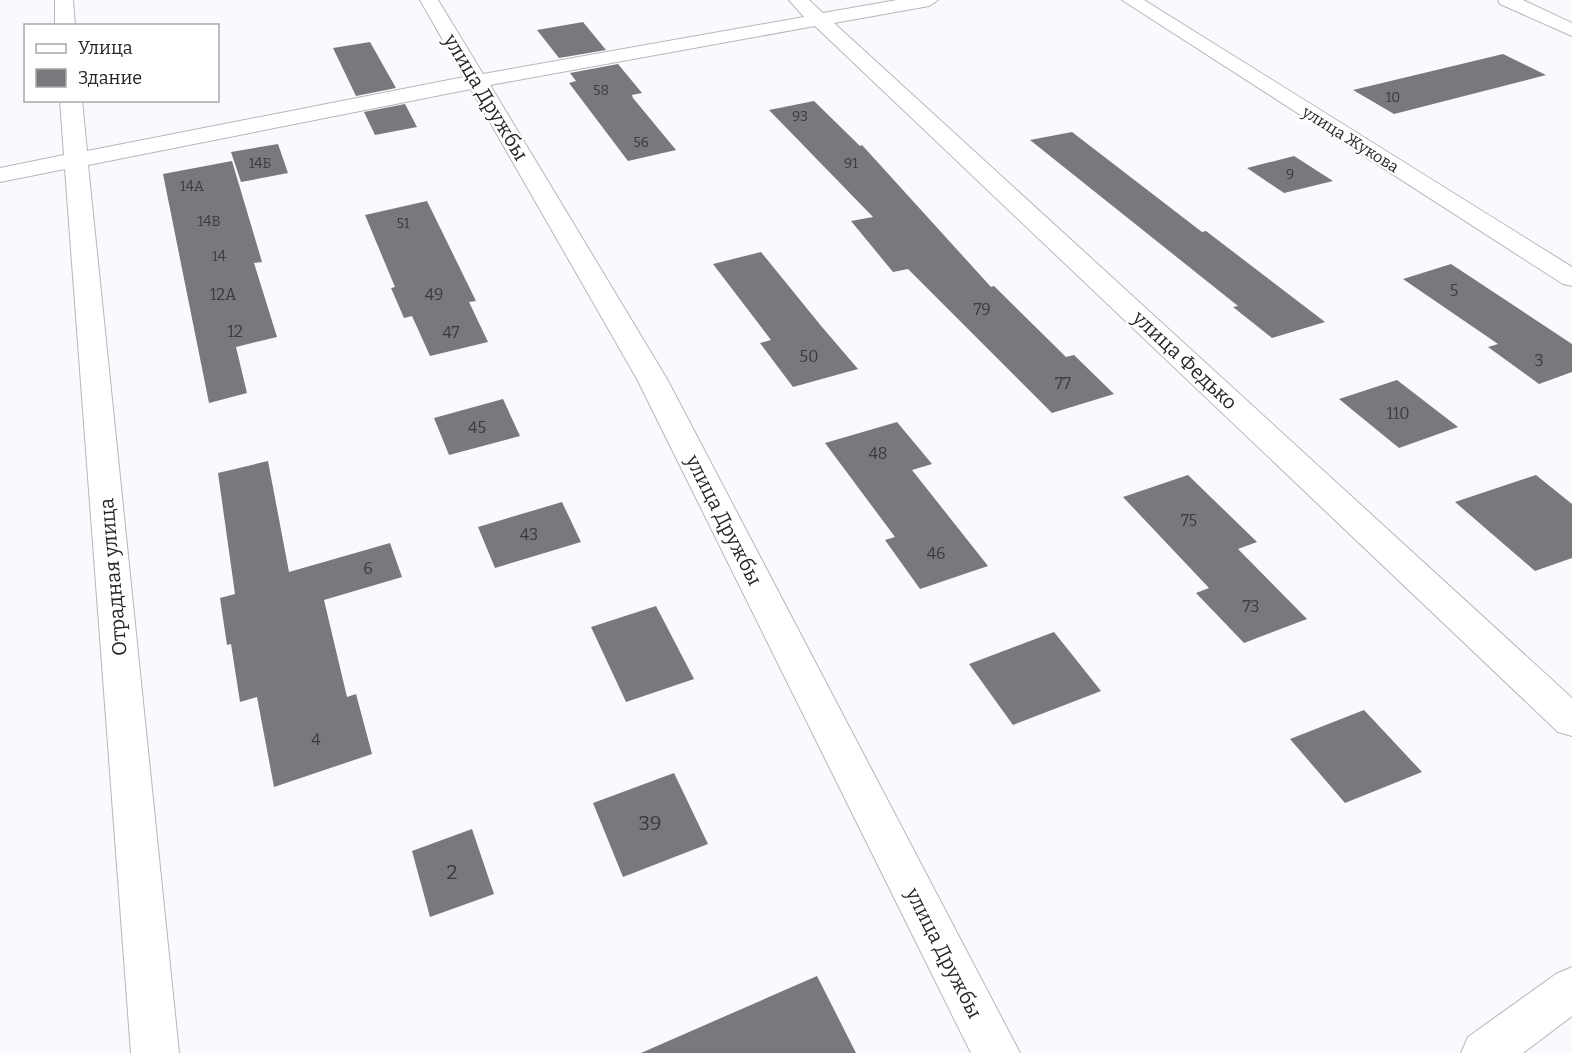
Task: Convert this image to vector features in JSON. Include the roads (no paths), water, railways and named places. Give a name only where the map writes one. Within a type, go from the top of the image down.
[{"type":"street","points":[[64,0],[66,24]]},
{"type":"street","name":"улица Дружбы","points":[[429,0],[652,380],[996,1053]]},
{"type":"street","name":"улица Федько","points":[[798,0],[1572,721]]},
{"type":"street","points":[[0,175],[478,81],[929,0]]},
{"type":"street","name":"улица Жукова","points":[[1131,0],[1572,278]]},
{"type":"street","points":[[1507,0],[1572,30]]},
{"type":"street","name":"Отрадная улица","points":[[71,102],[155,1053]]},
{"type":"street","points":[[1485,1053],[1572,989]]}]
